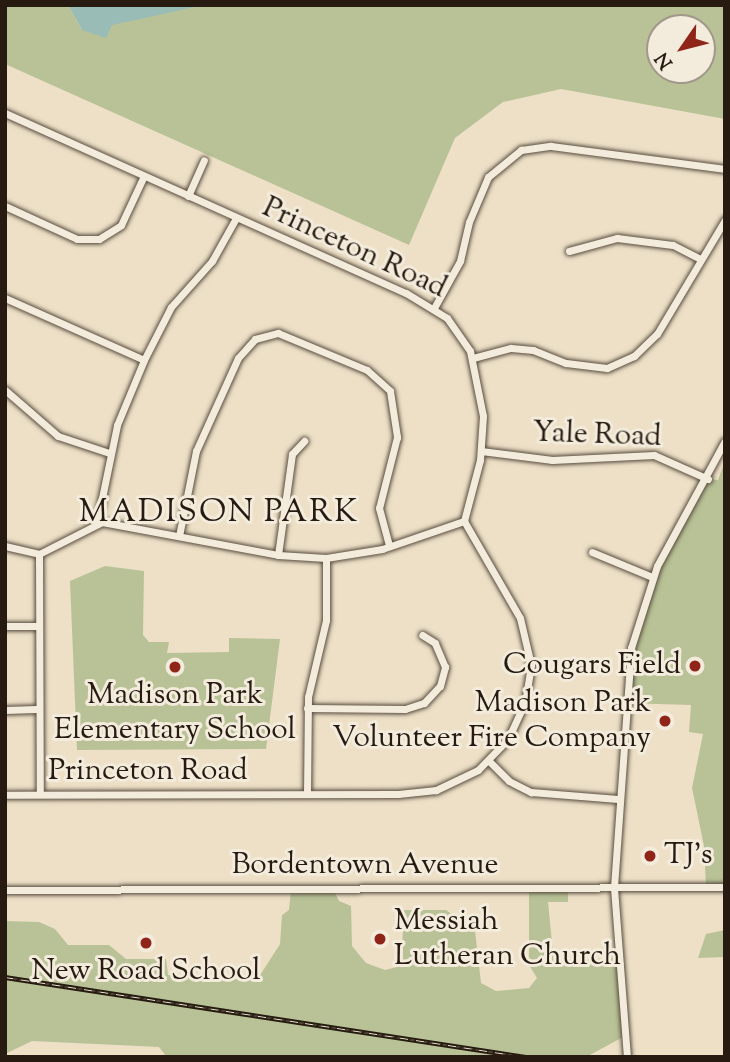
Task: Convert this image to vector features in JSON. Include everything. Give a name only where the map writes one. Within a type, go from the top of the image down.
[{"type":"street","name":"Princeton Road","points":[[5,113],[434,308],[460,332],[472,358],[483,416],[481,451],[464,521],[520,618],[530,657],[530,682],[520,716],[489,761],[459,782],[425,792],[5,795]]},
{"type":"street","points":[[434,308],[460,261],[470,222],[488,177],[521,150],[551,146],[725,169]]},
{"type":"street","points":[[188,196],[204,160]]},
{"type":"street","points":[[5,206],[77,239],[95,240],[121,225],[144,176]]},
{"type":"street","points":[[97,522],[109,453],[144,360],[174,302],[212,261],[236,218]]},
{"type":"street","points":[[472,358],[511,348],[533,350],[589,368],[620,363],[646,347],[657,334],[725,220]]},
{"type":"street","points":[[569,251],[617,238],[673,245],[701,259]]},
{"type":"street","points":[[5,298],[144,360]]},
{"type":"street","points":[[179,536],[196,451],[238,358],[255,339],[278,333],[368,370],[390,391],[397,437],[379,508],[389,546]]},
{"type":"street","points":[[5,390],[51,431],[109,453]]},
{"type":"street","points":[[278,555],[292,454],[304,441]]},
{"type":"street","points":[[627,1057],[614,887],[618,799],[631,648],[652,577],[708,479],[725,441]]},
{"type":"street","name":"Yale Road","points":[[481,451],[552,460],[654,455],[708,479]]},
{"type":"street","points":[[5,546],[39,554],[97,522],[278,555],[326,558],[389,546],[464,521]]},
{"type":"street","points":[[592,552],[652,577]]},
{"type":"street","points":[[39,554],[36,709],[40,794]]},
{"type":"street","points":[[307,794],[307,708],[326,620],[326,558]]},
{"type":"street","points":[[5,626],[37,626]]},
{"type":"street","points":[[307,708],[405,709],[424,703],[440,686],[445,667],[435,643],[422,635]]},
{"type":"street","points":[[5,710],[36,709]]},
{"type":"street","points":[[489,761],[509,781],[531,792],[618,799]]},
{"type":"street","name":"Bordentown Avenue","points":[[5,890],[725,887]]},
{"type":"green space","points":[[5,5],[68,5],[82,30],[205,5],[725,5],[725,119],[561,89],[503,102],[455,138],[409,245],[5,64]]},
{"type":"green space","points":[[725,461],[725,887],[706,887],[704,846],[692,788],[703,734],[689,732],[691,705],[625,703],[630,658],[647,588],[708,479],[718,480]]},
{"type":"green space","name":"Madison Park Elementary School","points":[[105,566],[144,571],[143,635],[149,642],[169,642],[167,653],[229,652],[229,638],[280,639],[266,749],[77,750],[70,581]]},
{"type":"green space","points":[[568,886],[568,902],[548,902],[554,963],[618,957],[625,1036],[586,1057],[176,1057],[166,1056],[159,1047],[32,1041],[5,1054],[5,921],[39,922],[55,929],[68,945],[109,945],[126,959],[166,959],[168,975],[257,980],[280,944],[282,915],[289,910],[291,889],[333,889],[339,901],[351,906],[352,946],[366,963],[385,970],[401,966],[404,910],[446,910],[475,931],[481,983],[496,991],[529,988],[537,978],[529,965],[529,887]]},
{"type":"green space","points":[[725,930],[725,957],[698,958],[706,934]]},
{"type":"water","points":[[68,5],[205,5],[112,25],[106,38],[82,30]]},
{"type":"railway","points":[[5,977],[526,1057]]},
{"type":"place","name":"Cougars Field","points":[[695,666]]},
{"type":"place","name":"Madison Park Elementary School","points":[[175,667]]},
{"type":"place","name":"Madison Park Volunteer Fire Company","points":[[665,721]]},
{"type":"place","name":"TJ's","points":[[650,856]]},
{"type":"place","name":"Messiah Lutheran Church","points":[[380,939]]},
{"type":"place","name":"New Road School","points":[[146,943]]},
{"type":"district","name":"MADISON PARK","points":[[219,513]]}]
